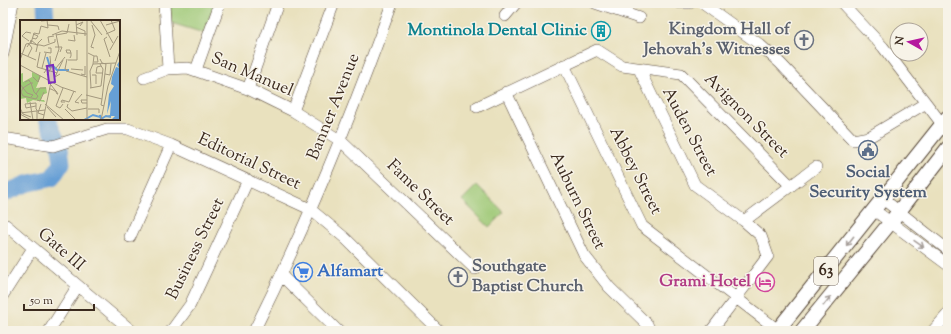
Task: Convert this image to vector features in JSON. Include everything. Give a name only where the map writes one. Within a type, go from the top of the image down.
[{"type":"main road","name":"63","points":[[777,331],[945,120]]},
{"type":"main road","name":"63","points":[[802,331],[900,211],[948,148]]},
{"type":"street","points":[[3,54],[13,3]]},
{"type":"street","points":[[164,3],[168,69]]},
{"type":"street","points":[[196,70],[220,3]]},
{"type":"street","points":[[248,89],[278,3]]},
{"type":"street","points":[[293,111],[334,3]]},
{"type":"street","name":"Banner Avenue","points":[[254,331],[281,275],[341,141],[392,3]]},
{"type":"street","points":[[505,16],[516,3]]},
{"type":"street","points":[[595,3],[639,18]]},
{"type":"street","points":[[680,3],[690,3]]},
{"type":"street","points":[[702,3],[759,44],[853,140],[869,137],[926,103]]},
{"type":"street","points":[[842,3],[883,48],[926,103],[945,120]]},
{"type":"street","name":"Avignon Street","points":[[477,107],[597,50],[616,63],[681,74],[791,186]]},
{"type":"street","name":"Abbey Street","points":[[564,65],[642,226],[737,298],[777,331]]},
{"type":"street","name":"San Manuel","points":[[144,78],[168,69],[188,68],[196,70],[248,89],[293,111],[341,141]]},
{"type":"street","name":"Auden Street","points":[[639,68],[694,184],[744,221],[761,236],[768,256],[711,331]]},
{"type":"street","name":"Auburn Street","points":[[506,92],[584,255],[609,287],[647,324],[650,331]]},
{"type":"street","name":"Editorial Street","points":[[3,138],[53,146],[107,129],[128,129],[171,145],[310,209],[345,238],[439,331]]},
{"type":"street","name":"Fame Street","points":[[341,141],[475,269]]},
{"type":"street","points":[[130,237],[171,145]]},
{"type":"street","points":[[744,221],[816,167]]},
{"type":"street","name":"Business Street","points":[[171,331],[190,305],[248,180]]},
{"type":"street","points":[[883,199],[948,250]]},
{"type":"street","points":[[874,210],[948,264]]},
{"type":"street","name":"Gate III","points":[[4,227],[33,248],[77,287],[132,331]]},
{"type":"street","points":[[3,294],[33,248]]},
{"type":"street","points":[[281,275],[338,331]]},
{"type":"street","points":[[49,331],[77,287]]},
{"type":"street","points":[[934,331],[948,314]]},
{"type":"green space","points":[[170,3],[215,3],[204,33],[171,23]]},
{"type":"green space","points":[[477,185],[504,212],[489,227],[462,200]]},
{"type":"waterway","points":[[45,3],[46,20]]},
{"type":"waterway","points":[[3,194],[26,184],[52,178],[62,163],[60,148],[47,120]]},
{"type":"place","name":"Montinola Dental Clinic","points":[[601,31]]},
{"type":"place","name":"Kingdom Hall of Jehovah's Witnesses","points":[[804,40]]},
{"type":"place","name":"Social Security System","points":[[868,150]]},
{"type":"place","name":"Alfamart","points":[[303,272]]},
{"type":"place","name":"Southgate Baptist Church","points":[[458,277]]},
{"type":"place","name":"Grami Hotel","points":[[765,282]]}]
